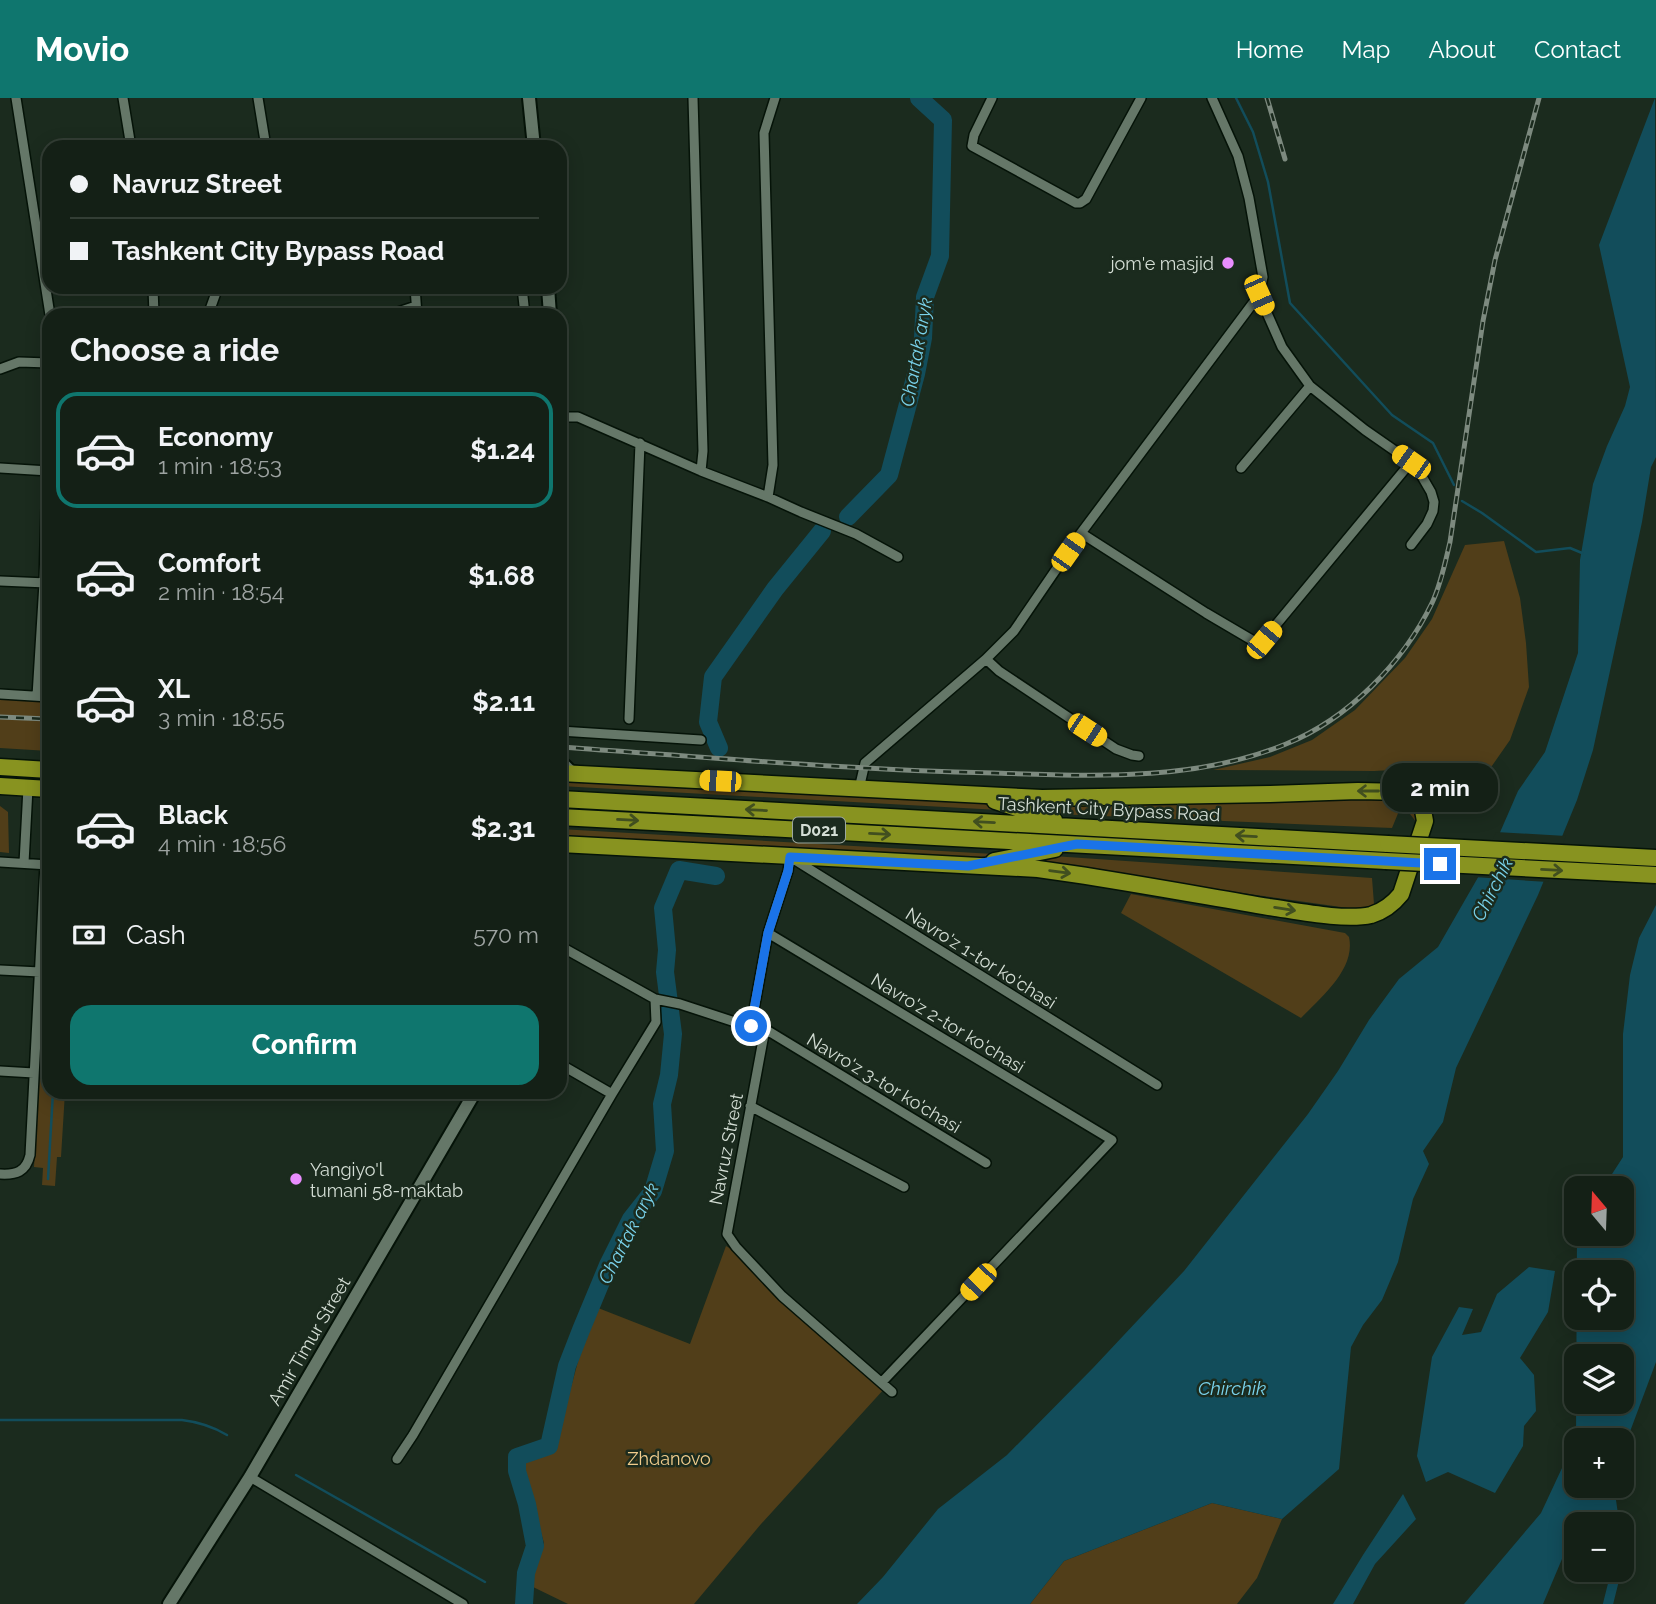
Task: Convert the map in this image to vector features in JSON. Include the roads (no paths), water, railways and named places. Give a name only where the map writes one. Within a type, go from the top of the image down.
[{"type":"highway","points":[[0,768],[42,770]]},
{"type":"highway","points":[[28,769],[23,778],[28,788]]},
{"type":"highway","points":[[567,773],[1042,797],[1406,792],[1422,805],[1425,821],[1401,894],[1384,910],[1367,915],[1302,912],[1056,871],[567,844]]},
{"type":"highway","points":[[0,786],[42,789]]},
{"type":"highway","points":[[972,794],[1076,827]]},
{"type":"highway","name":"Tashkent City Bypass Road","points":[[567,799],[1656,858]]},
{"type":"highway","name":"Tashkent City Bypass Road","points":[[567,817],[1656,875]]},
{"type":"highway","points":[[968,866],[1077,844]]},
{"type":"main road","points":[[529,98],[533,140]]},
{"type":"main road","points":[[567,768],[582,774]]},
{"type":"main road","name":"Amir Timur Street","points":[[169,1604],[250,1477],[471,1099]]},
{"type":"street","points":[[16,98],[42,264]]},
{"type":"street","points":[[123,98],[130,140]]},
{"type":"street","points":[[258,98],[265,140]]},
{"type":"street","points":[[693,98],[703,451],[701,471]]},
{"type":"street","points":[[768,496],[774,465],[764,132],[775,98]]},
{"type":"street","points":[[992,98],[974,135],[972,146],[1076,203],[1086,199],[1141,98]]},
{"type":"street","points":[[859,789],[865,763],[986,659],[1014,631],[1081,533],[1259,295],[1263,278],[1249,198],[1238,156],[1212,98]]},
{"type":"street","points":[[1259,295],[1282,346],[1310,386],[1411,462],[1420,473],[1431,492],[1433,512],[1411,545]]},
{"type":"street","points":[[0,369],[19,362],[42,363]]},
{"type":"street","points":[[1241,468],[1310,386]]},
{"type":"street","points":[[567,417],[578,417],[701,471],[768,496],[856,534],[898,557]]},
{"type":"street","points":[[629,719],[640,443]]},
{"type":"street","points":[[1081,533],[1206,613],[1261,643],[1411,462]]},
{"type":"street","points":[[0,468],[42,471]]},
{"type":"street","points":[[0,581],[42,583]]},
{"type":"street","points":[[37,696],[42,640]]},
{"type":"street","points":[[986,659],[999,671],[1116,749],[1139,756]]},
{"type":"street","points":[[0,694],[42,696]]},
{"type":"street","points":[[567,731],[701,740]]},
{"type":"street","points":[[24,863],[28,788]]},
{"type":"street","points":[[751,1026],[768,933],[790,857]]},
{"type":"street","name":"Navro'z 1-tor ko'chasi","points":[[790,857],[1157,1085]]},
{"type":"street","points":[[0,862],[42,864]]},
{"type":"street","name":"Navro'z 2-tor ko'chasi","points":[[768,933],[1112,1140],[882,1382]]},
{"type":"street","points":[[0,1174],[12,1175],[19,1172],[29,1160],[42,941]]},
{"type":"street","points":[[567,950],[658,1000],[680,1003],[765,1029]]},
{"type":"street","points":[[0,970],[40,972]]},
{"type":"street","points":[[397,1459],[656,1022],[658,1000]]},
{"type":"street","name":"Navruz Street","points":[[765,1029],[727,1234],[782,1296],[892,1392]]},
{"type":"street","name":"Navro'z 3-tor ko'chasi","points":[[765,1029],[986,1163]]},
{"type":"street","points":[[567,1068],[612,1094]]},
{"type":"street","points":[[0,1071],[34,1073]]},
{"type":"street","points":[[750,1106],[904,1187]]},
{"type":"street","points":[[250,1477],[463,1604]]},
{"type":"water","name":"Chirchik","points":[[1655,98],[1656,457],[1651,467],[1642,522],[1593,750],[1577,800],[1538,895],[1456,1068],[1443,1122],[1423,1151],[1429,1164],[1413,1199],[1398,1262],[1382,1300],[1351,1347],[1339,1469],[1282,1519],[1212,1503],[1064,1561],[1030,1604],[857,1604],[883,1577],[938,1509],[1007,1455],[1184,1271],[1308,1114],[1399,979],[1438,947],[1488,860],[1518,791],[1545,752],[1578,653],[1580,560],[1593,484],[1630,387],[1599,245]]},
{"type":"water","points":[[1656,905],[1656,1362],[1631,1428],[1576,1428],[1576,1414],[1634,1414],[1634,1344],[1576,1344],[1577,1330],[1634,1330],[1634,1260],[1577,1260],[1577,1246],[1634,1246],[1634,1176],[1611,1176],[1623,1157],[1623,1034],[1630,975],[1639,938]]},
{"type":"water","points":[[1529,1267],[1555,1271],[1548,1312],[1520,1358],[1534,1375],[1536,1411],[1524,1426],[1523,1446],[1495,1493],[1448,1472],[1426,1482],[1417,1456],[1432,1357],[1459,1307],[1473,1309],[1462,1335],[1481,1332],[1497,1294]]},
{"type":"water","points":[[1564,1464],[1564,1498],[1616,1498],[1618,1512],[1564,1512],[1564,1554],[1543,1604],[1464,1604],[1541,1513]]},
{"type":"water","points":[[1403,1494],[1416,1519],[1375,1564],[1353,1604],[1333,1604],[1363,1555]]},
{"type":"waterway","name":"Chartak aryk","points":[[848,517],[889,475],[916,374],[923,338],[925,297],[940,256],[943,120],[919,98]]},
{"type":"waterway","points":[[1236,98],[1253,132],[1268,182],[1290,303],[1392,415],[1433,443],[1454,485]]},
{"type":"waterway","points":[[1462,501],[1536,552],[1570,548],[1582,553]]},
{"type":"waterway","name":"Chartak aryk","points":[[719,748],[708,722],[713,677],[775,589],[822,531]]},
{"type":"waterway","name":"Chartak aryk","points":[[524,1604],[526,1573],[535,1546],[517,1471],[517,1457],[549,1446],[567,1366],[581,1330],[631,1219],[653,1191],[665,1151],[662,1104],[669,1075],[673,1034],[665,972],[667,950],[663,908],[679,870],[716,876]]},
{"type":"waterway","points":[[48,1179],[53,1099]]},
{"type":"waterway","points":[[0,1420],[182,1420],[205,1425],[227,1435]]},
{"type":"waterway","points":[[296,1475],[485,1582]]},
{"type":"waterway","points":[[1608,1604],[1614,1582]]},
{"type":"railway","points":[[1267,98],[1285,159]]},
{"type":"railway","points":[[567,748],[885,769],[1068,775],[1142,774],[1179,771],[1251,756],[1286,744],[1331,720],[1371,687],[1406,647],[1438,588],[1450,542],[1483,321],[1495,260],[1539,98]]},
{"type":"railway","points":[[0,717],[42,719]]},
{"type":"place","name":"jom'e masjid","points":[[1228,263]]},
{"type":"place","name":"Yangiyo'l tumani 58-maktab","points":[[296,1179]]},
{"type":"park label","name":"Zhdanovo","points":[[669,1458]]}]
